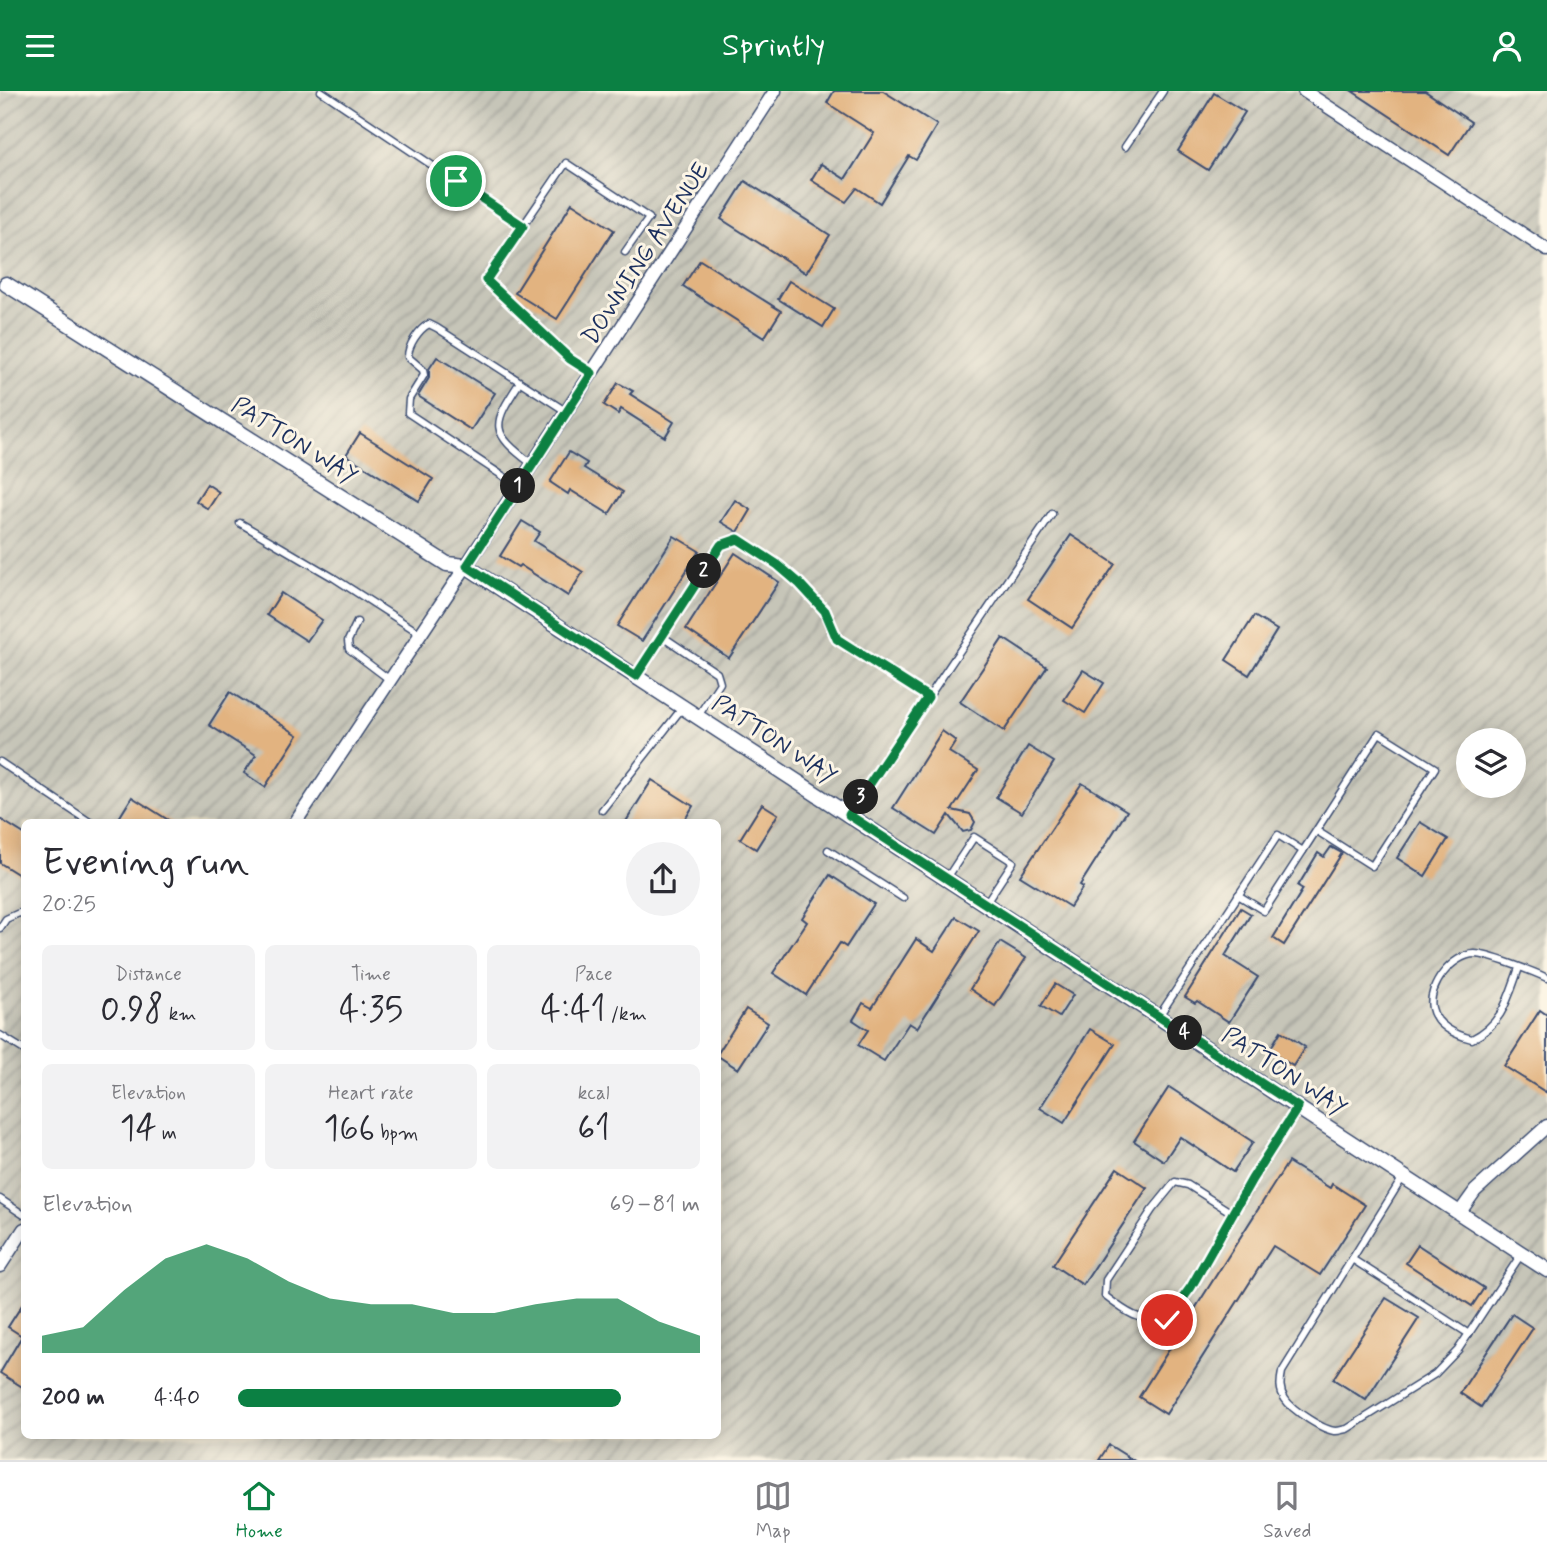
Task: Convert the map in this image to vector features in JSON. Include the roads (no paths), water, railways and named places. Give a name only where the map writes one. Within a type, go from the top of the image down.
[{"type":"street","name":"DOWNING AVENUE","points":[[298,819],[467,566],[775,91]]},
{"type":"street","points":[[1304,91],[1547,250]]},
{"type":"street","name":"PATTON WAY","points":[[6,284],[447,564],[467,566],[1547,1270]]},
{"type":"street","points":[[1460,1212],[1475,1191],[1547,1126]]},
{"type":"street","points":[[0,1266],[21,1234]]},
{"type":"lane","points":[[321,91],[523,226]]},
{"type":"lane","points":[[1125,147],[1163,91]]},
{"type":"lane","points":[[592,373],[570,359],[486,280],[566,163],[649,218],[625,252]]},
{"type":"lane","points":[[518,486],[408,413],[409,398],[424,375],[423,370],[408,357],[408,351],[422,327],[429,324],[567,412]]},
{"type":"lane","points":[[520,383],[501,411],[499,422],[502,437],[509,446],[532,464]]},
{"type":"lane","points":[[849,815],[1052,514]]},
{"type":"lane","points":[[240,523],[334,578],[421,634]]},
{"type":"lane","points":[[636,676],[721,545],[738,539],[778,565],[799,583],[825,611],[837,639],[928,697]]},
{"type":"lane","points":[[357,622],[348,641],[349,649],[390,680]]},
{"type":"lane","points":[[662,636],[717,673],[720,683],[698,716]]},
{"type":"lane","points":[[602,810],[683,707]]},
{"type":"lane","points":[[1238,895],[1264,911],[1380,733],[1435,768],[1372,866],[1317,831]]},
{"type":"lane","points":[[0,762],[85,819]]},
{"type":"lane","points":[[1159,1016],[1278,835],[1303,852]]},
{"type":"lane","points":[[947,878],[974,837],[1013,862],[986,904]]},
{"type":"lane","points":[[828,851],[903,898]]},
{"type":"lane","points":[[0,928],[6,919],[21,913]]},
{"type":"lane","points":[[1519,968],[1502,1013],[1487,1032],[1472,1039],[1456,1035],[1440,1023],[1432,1008],[1432,993],[1446,971],[1460,958],[1476,954],[1519,968],[1547,978]]},
{"type":"lane","points":[[0,1035],[21,1048]]},
{"type":"lane","points":[[1232,1213],[1188,1185],[1175,1182],[1152,1210],[1106,1280],[1105,1296],[1124,1310],[1148,1321],[1167,1320],[1191,1287],[1232,1213],[1298,1107]]},
{"type":"lane","points":[[1404,1176],[1282,1372],[1280,1385],[1284,1399],[1295,1410],[1325,1429],[1347,1429],[1435,1374],[1458,1350],[1522,1253]]},
{"type":"lane","points":[[0,1199],[21,1213]]},
{"type":"lane","points":[[1352,1259],[1469,1334]]}]
